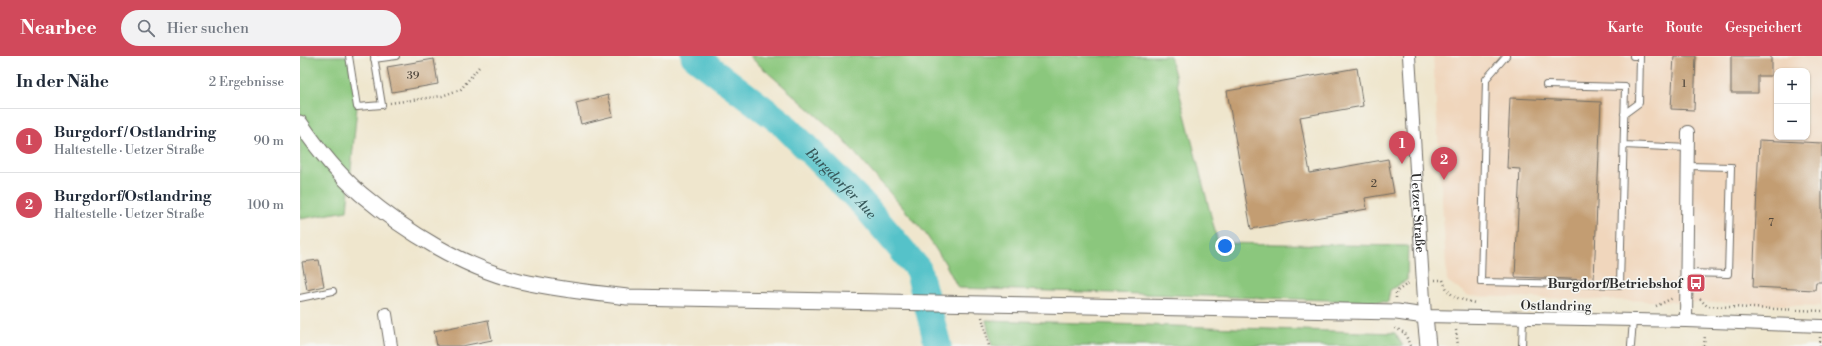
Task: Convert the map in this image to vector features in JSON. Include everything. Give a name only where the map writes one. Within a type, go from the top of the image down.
[{"type":"street","name":"Uetzer Straße","points":[[1410,56],[1428,346]]},
{"type":"street","points":[[300,123],[317,148],[360,194],[400,224],[441,249],[480,268],[519,281],[575,291],[628,297],[1397,312],[1426,316]]},
{"type":"street","points":[[1686,321],[1688,132]]},
{"type":"street","points":[[386,314],[391,346]]},
{"type":"street","name":"Ostlandring","points":[[1426,316],[1686,321],[1822,326]]},
{"type":"lane","points":[[349,56],[357,107],[382,105],[374,58],[396,56]]},
{"type":"lane","points":[[1506,56],[1486,79],[1481,282],[1620,285],[1625,87],[1546,85]]},
{"type":"lane","points":[[1624,114],[1639,103],[1640,56],[1633,56]]},
{"type":"lane","points":[[1624,145],[1688,148]]},
{"type":"lane","points":[[1686,273],[1728,274],[1731,167],[1688,166]]},
{"type":"lane","points":[[300,298],[333,291]]},
{"type":"lane","points":[[1522,346],[1523,318]]},
{"type":"lane","points":[[1632,346],[1633,320]]},
{"type":"path","points":[[382,105],[442,96],[461,89],[480,68]]},
{"type":"path","points":[[1397,329],[1396,292],[1408,282],[1443,280],[1446,291],[1454,297],[1475,303],[1483,303]]},
{"type":"path","points":[[1649,306],[1657,306],[1672,298],[1686,298],[1700,299],[1706,306],[1822,311]]},
{"type":"path","points":[[981,317],[989,346]]},
{"type":"shaded area","points":[[1433,56],[1822,56],[1822,306],[1469,296],[1447,281]]},
{"type":"green space","points":[[300,56],[349,56],[357,107],[347,211],[300,219]]},
{"type":"green space","points":[[749,56],[1170,56],[1218,243],[1408,246],[1407,280],[1390,290],[1388,302],[958,288],[945,263],[925,233],[840,136]]},
{"type":"green space","points":[[986,320],[1395,333],[1403,346],[992,346]]},
{"type":"building","points":[[1674,56],[1696,56],[1694,110],[1671,109]]},
{"type":"building","points":[[1731,56],[1771,56],[1771,76],[1758,76],[1758,93],[1731,93]]},
{"type":"building","points":[[434,59],[438,84],[392,92],[387,67]]},
{"type":"building","points":[[1357,68],[1363,106],[1300,117],[1310,173],[1388,159],[1394,193],[1365,198],[1367,209],[1251,229],[1227,91]]},
{"type":"building","points":[[608,95],[613,116],[581,124],[576,103]]},
{"type":"building","points":[[1510,98],[1601,102],[1594,280],[1515,277],[1520,169],[1507,168]]},
{"type":"building","points":[[1759,140],[1822,143],[1822,282],[1816,282],[1815,290],[1753,287]]},
{"type":"building","points":[[319,260],[324,286],[307,290],[302,262]]},
{"type":"building","points":[[488,320],[492,340],[462,346],[437,346],[434,331]]},
{"type":"waterway","name":"Burgdorfer Aue","points":[[694,56],[782,123],[865,206],[918,269],[938,346]]},
{"type":"place","name":"Burgdorf / Ostlandring","points":[[1402,164]]},
{"type":"place","name":"Burgdorf/Ostlandring","points":[[1444,180]]},
{"type":"place","name":"Burgdorf/Betriebshof","points":[[1696,283]]}]
